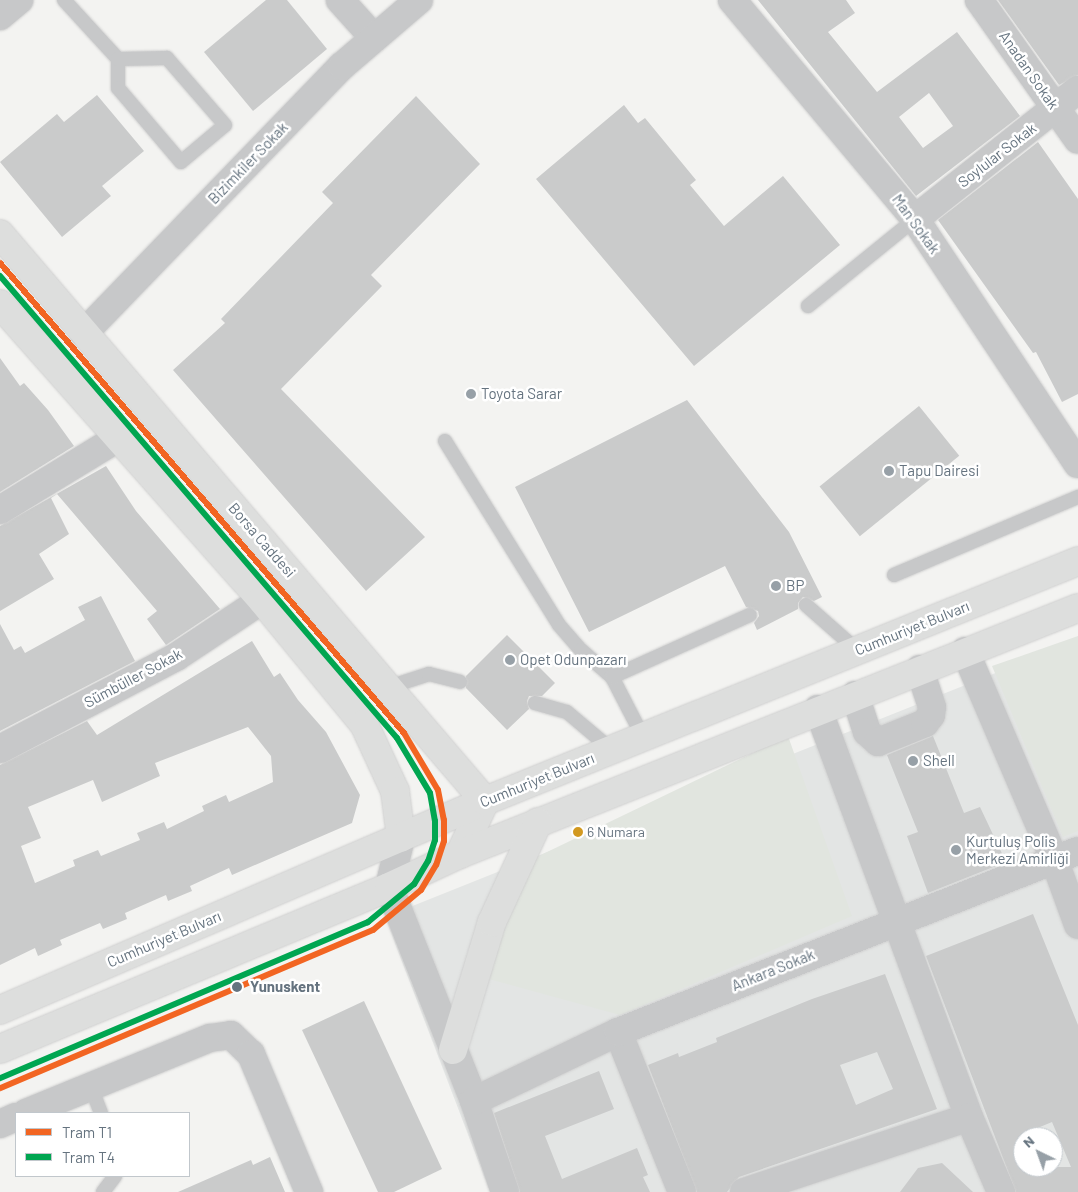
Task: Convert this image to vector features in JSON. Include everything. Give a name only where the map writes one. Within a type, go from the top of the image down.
[{"type":"main road","name":"Borsa Caddesi","points":[[0,234],[485,801]]},
{"type":"main road","points":[[0,304],[262,600],[364,724],[395,791],[401,838]]},
{"type":"main road","name":"Cumhuriyet Bulvarı","points":[[0,1010],[485,801],[1078,561]]},
{"type":"main road","points":[[0,1048],[389,887],[460,854],[538,822],[964,651],[1078,608]]},
{"type":"main road","points":[[460,854],[485,801]]},
{"type":"main road","points":[[453,1050],[492,922],[538,822]]},
{"type":"street","points":[[0,16],[19,0]]},
{"type":"street","points":[[340,0],[374,38]]},
{"type":"street","name":"Bizimkiler Sokak","points":[[84,333],[342,66],[419,0]]},
{"type":"street","name":"Man Sokak","points":[[732,0],[915,219],[1078,464]]},
{"type":"street","name":"Anadan Sokak","points":[[979,0],[1078,140]]},
{"type":"street","name":"Soylular Sokak","points":[[915,219],[1078,90]]},
{"type":"street","points":[[0,510],[118,438]]},
{"type":"street","name":"Sümbüller Sokak","points":[[0,749],[176,657],[262,600]]},
{"type":"street","points":[[964,651],[1066,855],[1078,925]]},
{"type":"street","points":[[855,695],[867,732],[878,742],[925,723],[932,707],[920,669]]},
{"type":"street","points":[[818,709],[969,1117],[1001,1192]]},
{"type":"street","points":[[401,838],[389,887],[474,1101],[505,1192]]},
{"type":"street","name":"Ankara Sokak","points":[[474,1101],[618,1032],[1066,855]]},
{"type":"street","points":[[618,1032],[682,1192]]},
{"type":"street","points":[[28,1112],[210,1038],[230,1035],[251,1054],[309,1192]]},
{"type":"street","points":[[0,1124],[15,1117]]},
{"type":"street","points":[[744,1192],[969,1117]]},
{"type":"lane","points":[[64,0],[118,59],[118,88],[181,162],[224,125],[167,58],[118,59]]},
{"type":"lane","points":[[808,306],[915,219]]},
{"type":"lane","points":[[446,442],[559,625],[580,650],[612,678],[642,737]]},
{"type":"lane","points":[[894,575],[1078,497]]},
{"type":"lane","points":[[806,605],[857,650]]},
{"type":"lane","points":[[612,678],[750,615]]},
{"type":"lane","points":[[389,687],[429,674],[460,682]]},
{"type":"lane","points":[[535,703],[567,712],[612,750]]},
{"type":"lane","points":[[91,1087],[101,1112]]},
{"type":"lane","points":[[103,1192],[114,1177]]},
{"type":"shaded area","points":[[1078,636],[1078,831],[1063,837],[992,666]]},
{"type":"shaded area","points":[[1078,640],[1078,1192],[490,1192],[385,917]]},
{"type":"shaded area","points":[[788,736],[852,916],[620,1015],[485,978],[518,866]]},
{"type":"building","points":[[266,0],[287,0],[327,49],[253,111],[204,52]]},
{"type":"building","points":[[758,0],[846,0],[855,13],[828,32],[877,92],[957,32],[1020,116],[916,196]],"holes":[[[929,93],[953,126],[923,148],[899,117]]]},
{"type":"building","points":[[998,0],[1078,0],[1078,75],[1059,85]]},
{"type":"building","points":[[97,95],[144,151],[102,186],[111,196],[62,237],[0,162],[57,114],[64,122]]},
{"type":"building","points":[[416,96],[480,164],[371,275],[382,286],[281,389],[425,537],[366,591],[173,370],[225,323],[221,319],[333,203],[322,192]]},
{"type":"building","points":[[624,105],[638,123],[645,118],[696,180],[690,185],[724,226],[783,176],[840,245],[694,366],[536,179]]},
{"type":"building","points":[[1038,142],[1078,199],[1078,394],[1062,402],[1036,352],[1033,353],[938,220]]},
{"type":"building","points":[[0,358],[20,386],[24,383],[48,410],[74,446],[0,492]]},
{"type":"building","points":[[687,400],[789,532],[822,597],[814,601],[803,597],[798,603],[798,609],[757,630],[754,623],[759,616],[758,611],[746,607],[725,566],[589,632],[515,487]]},
{"type":"building","name":"Tapu Dairesi","points":[[919,406],[959,456],[860,536],[820,487]]},
{"type":"building","points":[[106,466],[136,511],[220,609],[166,645],[147,619],[157,611],[57,494],[51,498],[69,534],[39,554],[54,579],[0,611],[0,526]]},
{"type":"building","points":[[101,596],[135,661],[0,731],[0,624],[14,650],[21,646],[25,653],[85,620],[78,607]]},
{"type":"building","points":[[507,635],[555,683],[542,696],[529,696],[527,701],[529,709],[507,730],[466,688],[466,676]]},
{"type":"building","points":[[252,641],[274,677],[280,673],[298,700],[326,732],[360,795],[352,823],[232,875],[229,868],[190,886],[192,891],[168,901],[166,895],[125,913],[127,919],[103,929],[100,923],[60,940],[62,945],[38,956],[35,948],[0,965],[0,765],[87,721],[97,735]],"holes":[[[248,727],[271,756],[273,782],[229,802],[226,795],[202,806],[204,811],[167,829],[164,822],[137,833],[140,840],[101,856],[98,850],[73,860],[75,866],[35,883],[21,846],[41,838],[28,807],[93,780],[102,802],[160,776],[155,763]]]},
{"type":"building","points":[[933,736],[964,813],[980,807],[1006,862],[928,893],[907,836],[918,832],[887,755]]},
{"type":"building","points":[[1033,914],[1078,1025],[1078,1192],[1016,1192],[926,956]]},
{"type":"building","points":[[885,974],[937,1109],[739,1177],[727,1192],[697,1192],[648,1065],[678,1053],[679,1057],[717,1042],[716,1038],[812,999]],"holes":[[[877,1052],[893,1089],[856,1105],[840,1065]]]},
{"type":"building","points":[[364,1001],[442,1169],[394,1192],[378,1192],[302,1030]]},
{"type":"building","points":[[599,1071],[614,1109],[545,1136],[562,1179],[637,1148],[648,1175],[643,1177],[650,1192],[520,1192],[494,1113]]},
{"type":"building","points":[[270,1157],[285,1192],[178,1192],[251,1160],[253,1165]]},
{"type":"building","points":[[942,1163],[973,1192],[900,1192],[918,1168]]},
{"type":"tram line","name":"T1","points":[[0,263],[404,733],[438,790],[444,820],[444,841],[436,865],[421,890],[373,930],[0,1088]]},
{"type":"tram line","name":"T4","points":[[0,276],[397,738],[430,793],[435,821],[435,840],[428,861],[414,884],[368,922],[0,1078]]},
{"type":"place","name":"Toyota Sarar","points":[[471,394]]},
{"type":"place","name":"Tapu Dairesi","points":[[889,471]]},
{"type":"place","name":"BP","points":[[776,586]]},
{"type":"place","name":"Opet Odunpazarı","points":[[510,660]]},
{"type":"place","name":"Shell","points":[[913,761]]},
{"type":"place","name":"6 Numara","points":[[578,832]]},
{"type":"place","name":"Kurtuluş Polis Merkezi Amirliği","points":[[956,850]]},
{"type":"place","name":"Yunuskent","points":[[237,987]]}]
